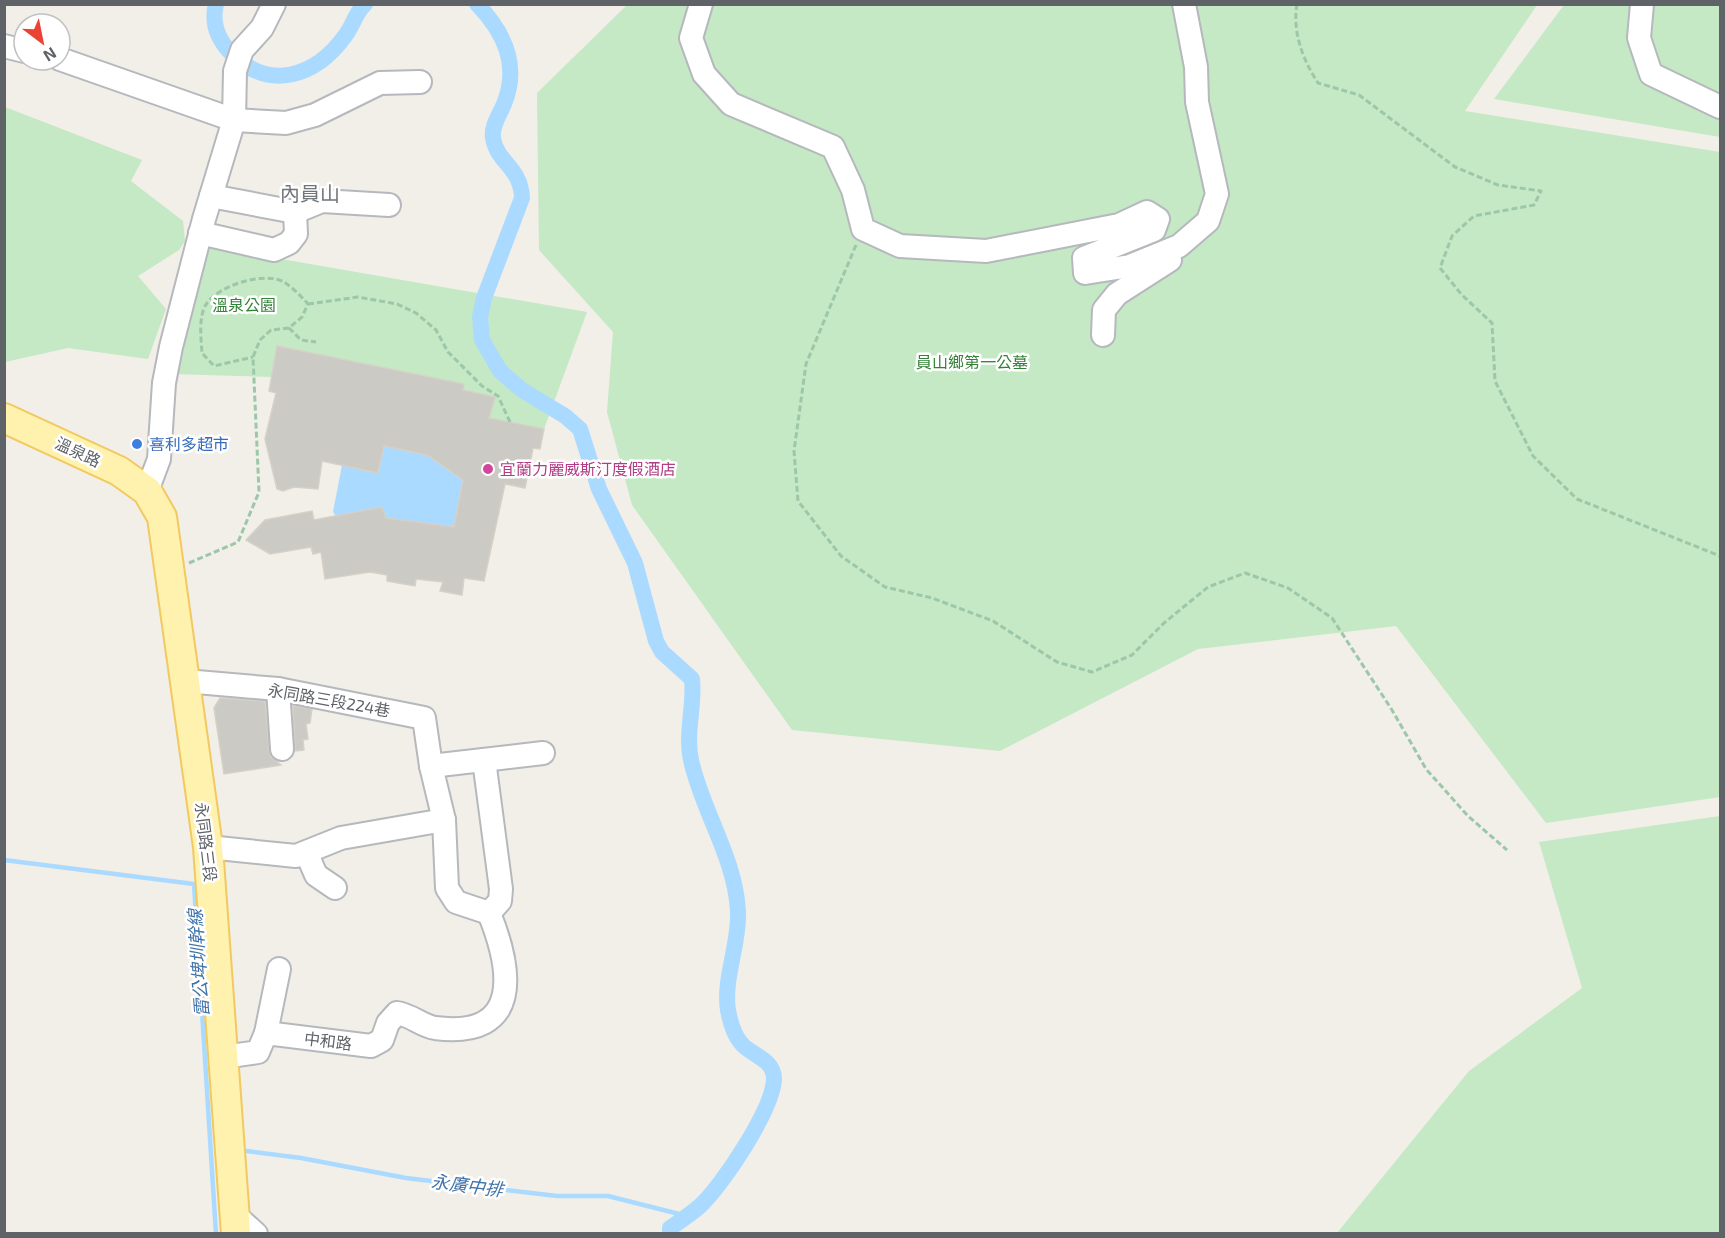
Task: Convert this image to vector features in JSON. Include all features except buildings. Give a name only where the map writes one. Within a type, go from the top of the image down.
[{"type":"main road","name":"溫泉路","points":[[4,418],[119,471],[147,491]]},
{"type":"main road","name":"永同路三段","points":[[147,491],[162,517],[208,847],[235,1223]]},
{"type":"street","points":[[147,491],[159,459],[164,383],[171,347],[200,233],[234,120],[235,71],[242,50],[262,28],[274,4]]},
{"type":"street","points":[[701,4],[691,38],[704,74],[730,104],[833,147],[853,190],[863,229],[900,246],[986,251],[1119,225],[1147,213],[1158,219],[1154,230],[1084,258],[1085,273],[1130,266],[1179,246],[1208,221],[1217,194],[1197,102],[1196,67],[1184,4]]},
{"type":"street","points":[[1642,4],[1639,38],[1650,74],[1720,107]]},
{"type":"street","points":[[72,63],[234,120],[286,123],[315,115],[380,83],[420,82]]},
{"type":"street","points":[[211,196],[295,212],[322,201],[389,205]]},
{"type":"street","points":[[200,233],[274,250],[289,243],[296,234],[295,212]]},
{"type":"street","points":[[1103,335],[1104,310],[1117,294],[1167,264],[1191,236]]},
{"type":"street","name":"永同路三段224巷","points":[[185,681],[278,689],[424,718],[431,766]]},
{"type":"street","points":[[278,689],[282,749]]},
{"type":"street","points":[[484,760],[501,889],[500,901],[489,913],[456,902],[447,888],[444,820],[431,766],[543,753]]},
{"type":"street","points":[[208,847],[296,856],[307,854],[341,838],[444,820]]},
{"type":"street","points":[[307,854],[316,875],[335,888]]},
{"type":"street","name":"中和路","points":[[266,1033],[371,1046],[381,1040],[388,1023],[397,1013],[432,1028],[463,1029],[486,1021],[501,1008],[505,998],[505,976],[500,939],[489,913]]},
{"type":"street","points":[[223,1057],[258,1052],[266,1033],[279,969]]},
{"type":"street","points":[[235,1223],[256,1233]]},
{"type":"path","points":[[1297,4],[1299,43],[1306,65],[1317,83],[1359,95],[1455,167],[1498,185],[1541,191],[1534,205],[1474,216],[1452,236],[1440,268],[1462,295],[1492,323],[1495,381],[1533,456],[1577,499],[1720,556]]},
{"type":"path","points":[[863,229],[806,364],[794,451],[798,501],[841,556],[885,587],[932,598],[993,621],[1057,662],[1092,672],[1132,655],[1164,622],[1208,587],[1245,573],[1288,588],[1332,618],[1392,710],[1426,769],[1468,816],[1507,850]]},
{"type":"path","points":[[253,357],[214,366],[202,353],[201,327],[207,303],[226,287],[254,279],[282,280],[308,304]]},
{"type":"path","points":[[308,304],[358,297],[397,304],[416,313],[436,330],[448,352],[482,386],[498,396],[510,422]]},
{"type":"path","points":[[171,571],[238,542],[259,492],[253,357],[260,340],[271,330],[289,328],[302,318],[308,304]]},
{"type":"path","points":[[289,328],[301,340],[316,342]]},
{"type":"green space","name":"員山鄉第一公墓","points":[[627,5],[1537,5],[1465,111],[1720,152],[1720,797],[1546,823],[1396,626],[1198,649],[1000,751],[792,730],[632,505],[607,412],[613,332],[539,250],[537,93]]},
{"type":"green space","points":[[1564,5],[1720,5],[1720,137],[1494,99]]},
{"type":"green space","points":[[5,107],[142,160],[131,181],[183,221],[185,241],[179,250],[138,276],[166,309],[148,359],[68,348],[5,362]]},
{"type":"green space","name":"溫泉公園","points":[[206,246],[587,312],[544,429],[489,418],[494,397],[278,346],[272,377],[173,374]]},
{"type":"green space","points":[[1720,816],[1720,1233],[1337,1233],[1469,1071],[1582,988],[1539,842]]},
{"type":"water","points":[[384,446],[427,455],[463,480],[454,527],[336,516],[333,512],[342,465],[377,473]]},
{"type":"waterway","points":[[216,4],[215,25],[227,49],[247,66],[262,73],[277,76],[307,69],[320,61],[345,36],[365,4]]},
{"type":"waterway","points":[[477,4],[495,26],[507,50],[510,63],[509,90],[495,125],[493,138],[499,154],[518,179],[522,198],[484,298],[480,317],[482,340],[500,371],[522,390],[565,416],[580,429],[599,489],[635,563],[656,641],[662,652],[692,679],[689,740],[691,760],[696,779],[725,853],[736,891],[738,923],[728,986],[729,1014],[738,1039],[765,1061],[773,1071],[772,1091],[766,1108],[733,1165],[700,1206],[670,1228],[670,1234]]},
{"type":"waterway","name":"雷公埤圳幹線","points":[[4,860],[194,884],[216,1234]]},
{"type":"waterway","name":"永廣中排","points":[[247,1151],[301,1158],[406,1178],[557,1196],[608,1196],[687,1216]]},
{"type":"place","name":"喜利多超市","points":[[137,444]]},
{"type":"place","name":"宜蘭力麗威斯汀度假酒店","points":[[488,469]]},
{"type":"district","name":"內員山","points":[[310,194]]}]
